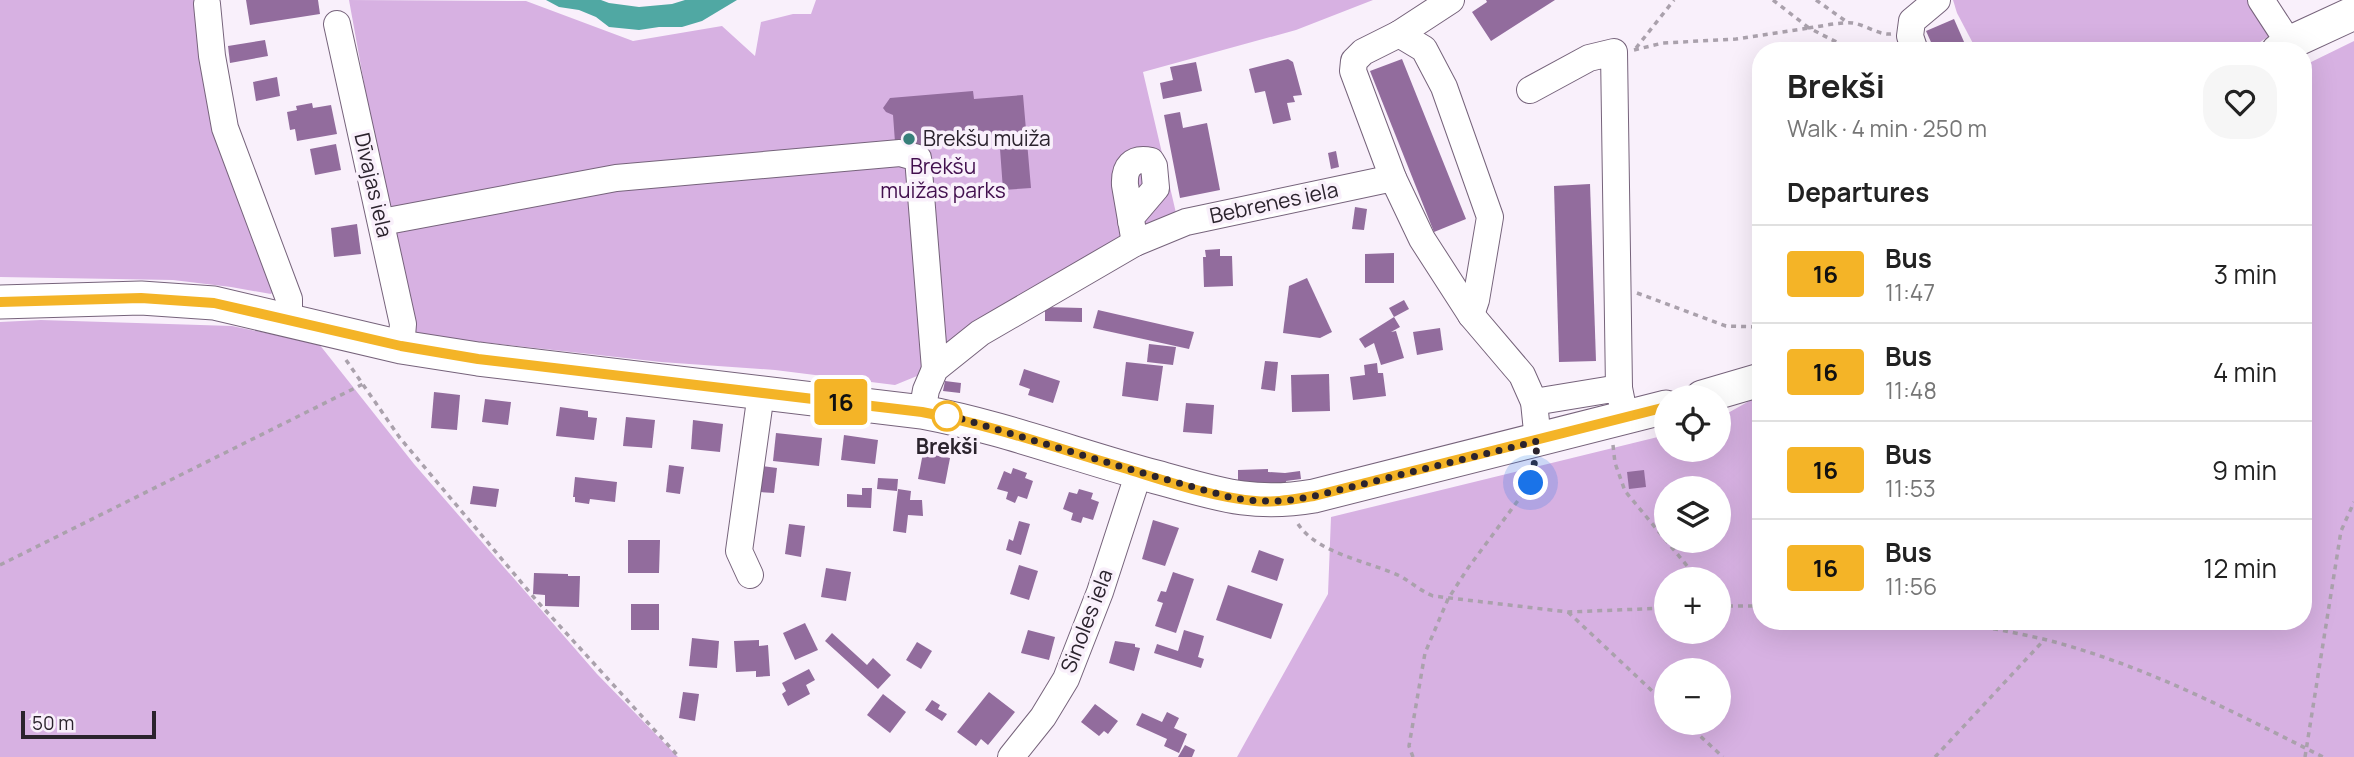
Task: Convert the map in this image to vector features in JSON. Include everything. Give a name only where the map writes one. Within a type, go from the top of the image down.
[{"type":"main road","points":[[2294,42],[2354,13]]},
{"type":"main road","points":[[0,302],[141,298],[214,303],[401,346],[478,359],[922,412],[962,419],[1139,472],[1233,498],[1257,501],[1285,501],[1314,496],[1538,441],[1619,410],[1654,408]]},
{"type":"main road","points":[[1731,388],[1752,382]]},
{"type":"street","points":[[1451,0],[1399,34],[1363,52],[1354,61],[1353,71],[1393,178],[1422,239],[1471,315],[1522,375],[1534,402],[1538,441]]},
{"type":"street","points":[[1913,42],[1912,21],[1937,0]]},
{"type":"street","points":[[2261,0],[2282,42]]},
{"type":"street","points":[[207,4],[212,56],[225,128],[289,299],[289,319]]},
{"type":"street","name":"Dīvajas iela","points":[[337,24],[403,324],[401,346]]},
{"type":"street","points":[[1399,34],[1424,49],[1444,88],[1490,216],[1471,315]]},
{"type":"street","points":[[1530,90],[1589,58],[1624,51],[1619,410],[1534,402]]},
{"type":"street","points":[[382,222],[616,178],[900,153],[918,158],[935,369],[926,390],[922,412]]},
{"type":"street","name":"Bebrenes iela","points":[[935,369],[980,333],[1133,232],[1393,178]]},
{"type":"street","points":[[750,575],[739,551],[761,393]]},
{"type":"street","name":"Sinoles iela","points":[[1011,757],[1043,717],[1066,679],[1100,592],[1139,472]]},
{"type":"path","points":[[1624,51],[1674,0]]},
{"type":"path","points":[[1773,0],[1809,28],[1836,42]]},
{"type":"path","points":[[1816,0],[1849,23]]},
{"type":"path","points":[[1624,51],[1663,43],[1736,39],[1849,23],[1864,25],[1885,34],[1902,32],[1912,42]]},
{"type":"path","points":[[1619,286],[1726,326],[1752,327]]},
{"type":"path","points":[[324,329],[400,438],[537,601],[679,757]]},
{"type":"path","points":[[0,565],[363,384]]},
{"type":"path","points":[[1619,410],[1615,463],[1625,491],[1688,567]]},
{"type":"path","points":[[1413,757],[1409,747],[1425,653],[1448,599],[1531,483],[1538,441]]},
{"type":"path","points":[[1285,501],[1304,533],[1318,544],[1403,578],[1417,589],[1433,596],[1568,612],[1654,608]]},
{"type":"path","points":[[2305,757],[2342,531],[2354,502]]},
{"type":"path","points":[[1731,606],[1752,606]]},
{"type":"path","points":[[1568,612],[1654,693]]},
{"type":"path","points":[[2000,630],[2045,639],[2193,693],[2323,757]]},
{"type":"path","points":[[1935,757],[2045,639]]},
{"type":"path","points":[[1699,735],[1723,757]]},
{"type":"green space","points":[[0,0],[199,0],[275,289],[271,294],[173,280],[0,277]]},
{"type":"green space","name":"Brekšu muižas parks","points":[[349,0],[526,1],[633,41],[722,26],[755,56],[761,22],[793,14],[811,14],[816,0],[1373,0],[1296,30],[1143,72],[1176,213],[950,350],[917,376],[895,385],[775,370],[661,362],[435,337],[413,331],[387,210]]},
{"type":"green space","points":[[1953,0],[2251,0],[2269,36],[2260,42],[1972,42]]},
{"type":"green space","points":[[2354,41],[2354,757],[1237,757],[1328,594],[1331,517],[1654,438],[1654,462],[1731,462],[1731,411],[1752,399],[1752,630],[2312,630],[2312,62]]},
{"type":"green space","points":[[41,320],[232,326],[319,344],[414,464],[597,674],[678,757],[0,757],[0,322]]},
{"type":"shaded area","points":[[546,0],[601,0],[639,7],[685,0],[737,0],[702,21],[682,27],[639,30],[609,27],[596,17],[579,10],[559,7]]},
{"type":"building","points":[[246,0],[318,0],[320,14],[250,25]]},
{"type":"building","points":[[1486,0],[1555,0],[1491,41],[1472,12],[1487,2]]},
{"type":"building","points":[[1954,19],[1964,42],[1931,42],[1926,31]]},
{"type":"building","points":[[265,40],[268,56],[230,63],[228,46]]},
{"type":"building","points":[[1288,59],[1293,62],[1302,95],[1293,96],[1295,102],[1287,103],[1291,120],[1273,124],[1265,91],[1255,93],[1249,69]]},
{"type":"building","points":[[1402,59],[1466,219],[1434,232],[1370,71]]},
{"type":"building","points":[[1196,62],[1202,91],[1163,99],[1160,83],[1173,80],[1170,67]]},
{"type":"building","points":[[277,77],[280,96],[256,101],[253,82]]},
{"type":"building","name":"Brekšu muiža","points":[[973,91],[974,99],[1023,95],[1031,188],[1003,190],[999,135],[983,134],[983,131],[923,138],[923,144],[895,142],[893,115],[883,108],[890,98]]},
{"type":"building","points":[[312,103],[313,108],[331,105],[337,134],[297,141],[295,129],[290,130],[287,112],[297,110],[296,106]]},
{"type":"building","points":[[1180,112],[1183,128],[1207,123],[1220,190],[1180,198],[1164,115]]},
{"type":"building","points":[[336,144],[341,170],[315,175],[310,149]]},
{"type":"building","points":[[1336,151],[1339,167],[1331,169],[1328,153]]},
{"type":"building","points":[[1590,184],[1596,361],[1559,362],[1554,186]]},
{"type":"building","points":[[1355,207],[1367,209],[1364,230],[1352,229]]},
{"type":"building","points":[[357,224],[361,254],[334,257],[331,228]]},
{"type":"building","points":[[1220,249],[1220,256],[1232,256],[1233,286],[1204,287],[1205,250]]},
{"type":"building","points":[[1394,253],[1394,283],[1365,283],[1365,254]]},
{"type":"building","points":[[1307,278],[1332,332],[1320,338],[1283,333],[1289,286]]},
{"type":"building","points":[[1404,300],[1409,309],[1394,317],[1389,308]]},
{"type":"building","points":[[1045,307],[1082,308],[1082,322],[1045,321]]},
{"type":"building","points":[[1098,310],[1194,332],[1189,349],[1093,328]]},
{"type":"building","points":[[1394,317],[1400,327],[1391,332],[1396,331],[1404,358],[1381,365],[1374,343],[1365,348],[1359,339]]},
{"type":"building","points":[[1440,328],[1443,350],[1417,355],[1413,332]]},
{"type":"building","points":[[1149,344],[1176,347],[1173,365],[1147,362]]},
{"type":"building","points":[[1265,361],[1278,362],[1275,391],[1261,389]]},
{"type":"building","points":[[1126,362],[1163,366],[1158,401],[1122,396]]},
{"type":"building","points":[[1377,363],[1378,373],[1383,373],[1386,396],[1353,400],[1350,377],[1365,375],[1364,365]]},
{"type":"building","points":[[1024,369],[1060,381],[1053,403],[1028,395],[1030,389],[1019,385]]},
{"type":"building","points":[[1329,374],[1330,411],[1292,412],[1291,375]]},
{"type":"building","points":[[945,381],[961,383],[960,393],[943,391]]},
{"type":"building","points":[[434,392],[460,395],[457,430],[431,428]]},
{"type":"building","points":[[485,399],[511,402],[508,425],[482,422]]},
{"type":"building","points":[[1186,403],[1214,405],[1212,434],[1183,432]]},
{"type":"building","points":[[560,407],[588,411],[588,417],[597,418],[594,440],[556,436]]},
{"type":"building","points":[[626,417],[655,420],[652,448],[623,446]]},
{"type":"building","points":[[693,420],[723,424],[720,452],[691,449]]},
{"type":"building","points":[[776,433],[822,438],[819,466],[773,461]]},
{"type":"building","points":[[844,435],[878,440],[875,464],[841,460]]},
{"type":"building","points":[[923,453],[950,458],[945,484],[918,479]]},
{"type":"building","points":[[669,465],[684,467],[680,494],[666,492]]},
{"type":"building","points":[[762,466],[777,468],[774,493],[759,492]]},
{"type":"building","points":[[1013,468],[1027,473],[1025,478],[1033,481],[1027,499],[1018,496],[1015,503],[1006,499],[1008,492],[997,489],[1004,471],[1011,474]]},
{"type":"building","points":[[1268,469],[1268,472],[1300,471],[1301,479],[1286,483],[1238,484],[1238,470]]},
{"type":"building","points":[[1644,470],[1646,487],[1629,489],[1627,472]]},
{"type":"building","points":[[575,477],[617,482],[615,502],[590,499],[589,504],[575,502]]},
{"type":"building","points":[[878,478],[898,479],[897,491],[877,489]]},
{"type":"building","points":[[473,486],[499,489],[496,507],[470,504]]},
{"type":"building","points":[[862,488],[872,488],[871,508],[847,507],[847,494],[862,495]]},
{"type":"building","points":[[898,489],[911,491],[910,500],[922,500],[923,516],[908,515],[906,533],[893,531]]},
{"type":"building","points":[[1079,489],[1093,493],[1091,499],[1099,502],[1093,520],[1083,517],[1081,523],[1071,520],[1073,513],[1063,509],[1069,492],[1077,494]]},
{"type":"building","points":[[1153,520],[1179,528],[1165,566],[1142,559]]},
{"type":"building","points":[[1019,521],[1030,524],[1021,555],[1006,550],[1009,539],[1013,541]]},
{"type":"building","points":[[789,524],[805,526],[801,557],[785,554]]},
{"type":"building","points":[[628,540],[660,540],[659,573],[628,573]]},
{"type":"building","points":[[1259,550],[1284,559],[1277,581],[1251,572]]},
{"type":"building","points":[[1019,565],[1038,571],[1029,600],[1010,594]]},
{"type":"building","points":[[826,568],[851,572],[846,601],[821,597]]},
{"type":"building","points":[[1173,572],[1194,579],[1176,633],[1155,626],[1163,603],[1157,601],[1161,591],[1166,592]]},
{"type":"building","points":[[534,573],[580,576],[579,607],[545,606],[545,595],[533,594]]},
{"type":"building","points":[[1228,585],[1283,604],[1271,639],[1216,620]]},
{"type":"building","points":[[631,604],[659,604],[659,630],[631,630]]},
{"type":"building","points":[[805,623],[818,650],[795,660],[783,633]]},
{"type":"building","points":[[1028,630],[1055,637],[1049,660],[1021,653]]},
{"type":"building","points":[[1184,630],[1204,636],[1198,657],[1204,659],[1201,668],[1154,653],[1157,644],[1178,651]]},
{"type":"building","points":[[832,633],[867,665],[873,658],[891,675],[878,689],[825,641]]},
{"type":"building","points":[[692,638],[719,641],[717,668],[689,666]]},
{"type":"building","points":[[759,640],[759,646],[768,645],[770,676],[756,677],[756,671],[736,672],[734,641]]},
{"type":"building","points":[[1115,641],[1135,644],[1135,647],[1140,648],[1134,671],[1109,663]]},
{"type":"building","points":[[917,642],[932,651],[921,669],[906,660]]},
{"type":"building","points":[[809,669],[815,680],[806,685],[810,694],[788,706],[782,694],[786,691],[782,683]]},
{"type":"building","points":[[683,692],[699,694],[695,721],[679,718]]},
{"type":"building","points":[[989,692],[1015,712],[988,745],[981,739],[976,746],[957,732]]},
{"type":"building","points":[[883,694],[906,712],[890,733],[867,715]]},
{"type":"building","points":[[932,700],[940,705],[938,709],[947,714],[942,721],[925,710]]},
{"type":"building","points":[[1095,704],[1118,721],[1108,734],[1104,731],[1099,736],[1081,722]]},
{"type":"building","points":[[1167,712],[1179,718],[1174,728],[1187,734],[1179,753],[1164,746],[1167,739],[1136,725],[1142,713],[1162,722]]},
{"type":"building","points":[[1185,745],[1195,750],[1192,757],[1178,757]]},
{"type":"bus line","name":"16","points":[[0,302],[141,298],[214,303],[401,346],[478,359],[922,412],[962,419],[1139,472],[1233,498],[1257,501],[1285,501],[1314,496],[1654,410]]},
{"type":"place","name":"Brekšu muiža","points":[[909,139]]},
{"type":"place","name":"Brekši","points":[[947,416]]},
{"type":"route","points":[[947,416],[942,416],[962,419],[1187,486],[1257,501],[1285,501],[1314,496],[1538,441],[1531,483]]}]
